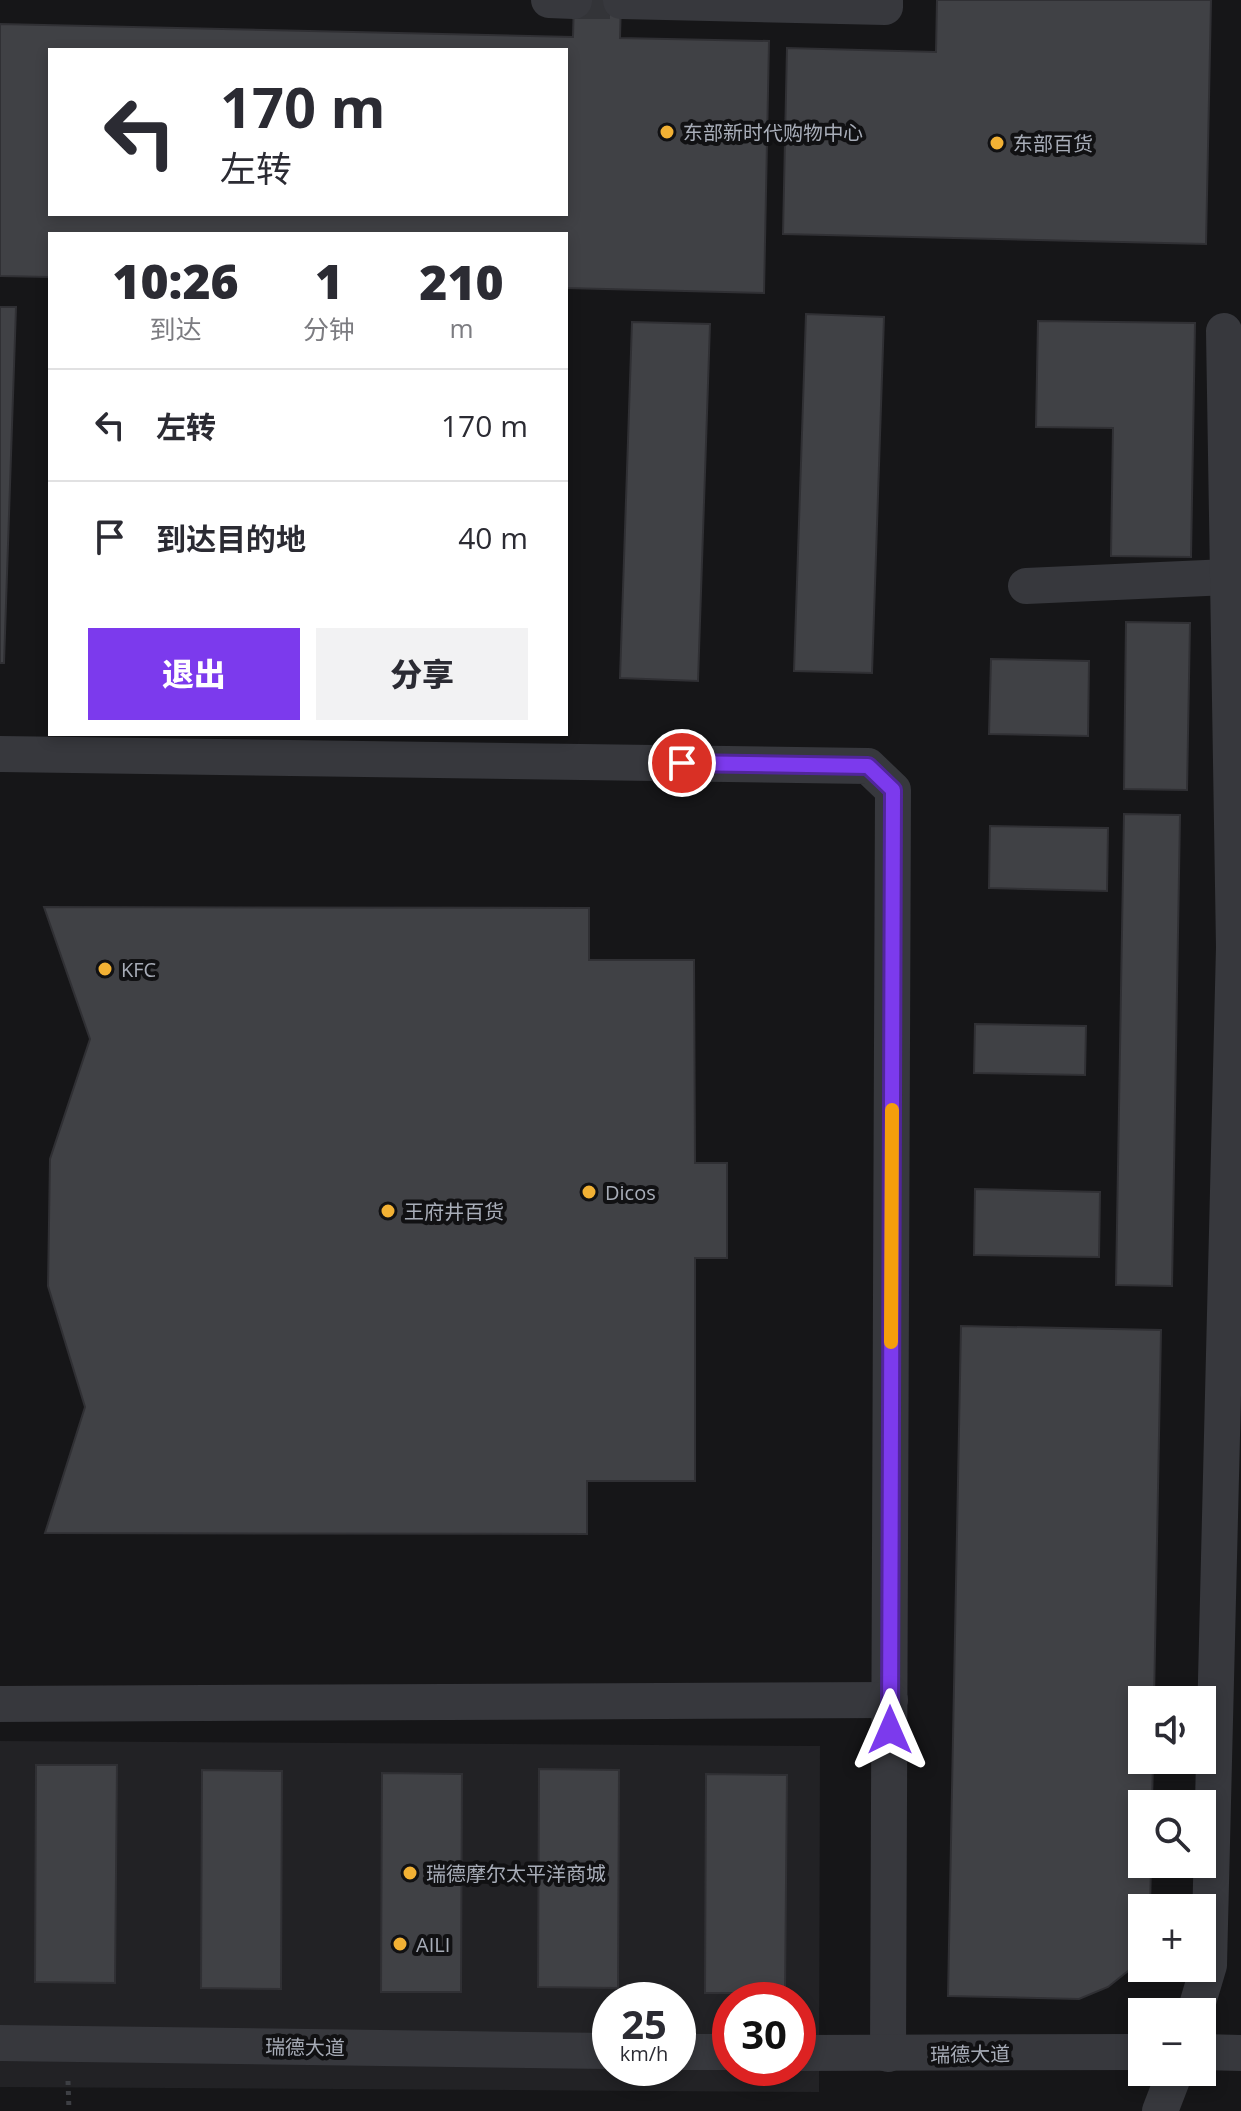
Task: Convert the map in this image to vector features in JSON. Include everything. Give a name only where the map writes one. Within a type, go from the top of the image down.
[{"type":"street","points":[[549,0],[574,1]]},
{"type":"street","points":[[621,1],[885,7],[885,0]]},
{"type":"street","points":[[1199,1998],[1209,1965],[1237,946],[1224,331]]},
{"type":"street","points":[[1026,586],[1228,577]]},
{"type":"street","points":[[0,754],[868,766],[893,790],[888,2054]]},
{"type":"street","points":[[0,1704],[890,1700]]},
{"type":"street","name":"瑞德大道","points":[[0,2043],[592,2051]]},
{"type":"street","name":"瑞德大道","points":[[816,2053],[1128,2052]]},
{"type":"street","points":[[1216,2052],[1241,2053]]},
{"type":"street","points":[[1160,2111],[1170,2086]]},
{"type":"path","points":[[69,2086],[69,2111]]},
{"type":"shaded area","name":"瑞德摩尔太平洋商城","points":[[0,1741],[820,1746],[819,2092],[0,2087]]},
{"type":"building","name":"东部新时代购物中心","points":[[574,0],[621,0],[620,38],[769,41],[764,293],[568,288],[568,232],[48,232],[48,277],[0,276],[0,24],[573,37]]},
{"type":"building","name":"东部百货","points":[[937,0],[1211,0],[1206,244],[783,234],[787,48],[936,52]]},
{"type":"building","points":[[0,307],[16,307],[4,663],[0,663]]},
{"type":"building","points":[[806,314],[884,317],[872,673],[794,671]]},
{"type":"building","points":[[1038,321],[1195,323],[1191,557],[1111,556],[1113,428],[1036,427]]},
{"type":"building","points":[[632,322],[710,324],[698,681],[620,678]]},
{"type":"building","points":[[1126,622],[1190,623],[1187,790],[1124,789]]},
{"type":"building","points":[[991,659],[1089,661],[1088,736],[989,734]]},
{"type":"building","points":[[1124,814],[1180,815],[1172,1286],[1116,1285]]},
{"type":"building","points":[[990,826],[1108,828],[1107,891],[989,888]]},
{"type":"building","name":"王府井百货","points":[[44,907],[589,908],[589,960],[694,960],[695,1163],[727,1163],[727,1258],[695,1258],[695,1481],[587,1481],[587,1534],[45,1533],[85,1407],[48,1286],[50,1159],[90,1039]]},
{"type":"building","points":[[975,1024],[1086,1026],[1085,1075],[974,1073]]},
{"type":"building","points":[[975,1189],[1100,1192],[1099,1257],[974,1255]]},
{"type":"building","points":[[961,1326],[1161,1330],[1154,1686],[1128,1686],[1128,1774],[1153,1774],[1152,1790],[1128,1790],[1128,1878],[1151,1878],[1150,1894],[1128,1894],[1128,1971],[1108,1987],[1079,1999],[948,1996]]},
{"type":"building","points":[[36,1765],[117,1765],[115,1983],[35,1982]]},
{"type":"building","points":[[539,1769],[619,1770],[618,1982],[592,1982],[592,1988],[538,1987]]},
{"type":"building","points":[[202,1770],[282,1771],[281,1989],[201,1988]]},
{"type":"building","points":[[382,1773],[462,1774],[461,1992],[381,1992]]},
{"type":"building","points":[[706,1774],[787,1775],[785,1982],[712,1982],[712,1993],[705,1993]]},
{"type":"tunnel","points":[[574,1],[621,1]]},
{"type":"slow traffic","points":[[891,1342],[892,1110]]},
{"type":"place","name":"东部新时代购物中心","points":[[667,132]]},
{"type":"place","name":"东部百货","points":[[997,143]]},
{"type":"place","name":"KFC","points":[[105,969]]},
{"type":"place","name":"Dicos","points":[[589,1192]]},
{"type":"place","name":"王府井百货","points":[[388,1211]]},
{"type":"place","name":"瑞德摩尔太平洋商城","points":[[410,1873]]},
{"type":"place","name":"AILI","points":[[400,1944]]},
{"type":"route","points":[[682,763],[868,766],[893,790],[890,1730]]}]
